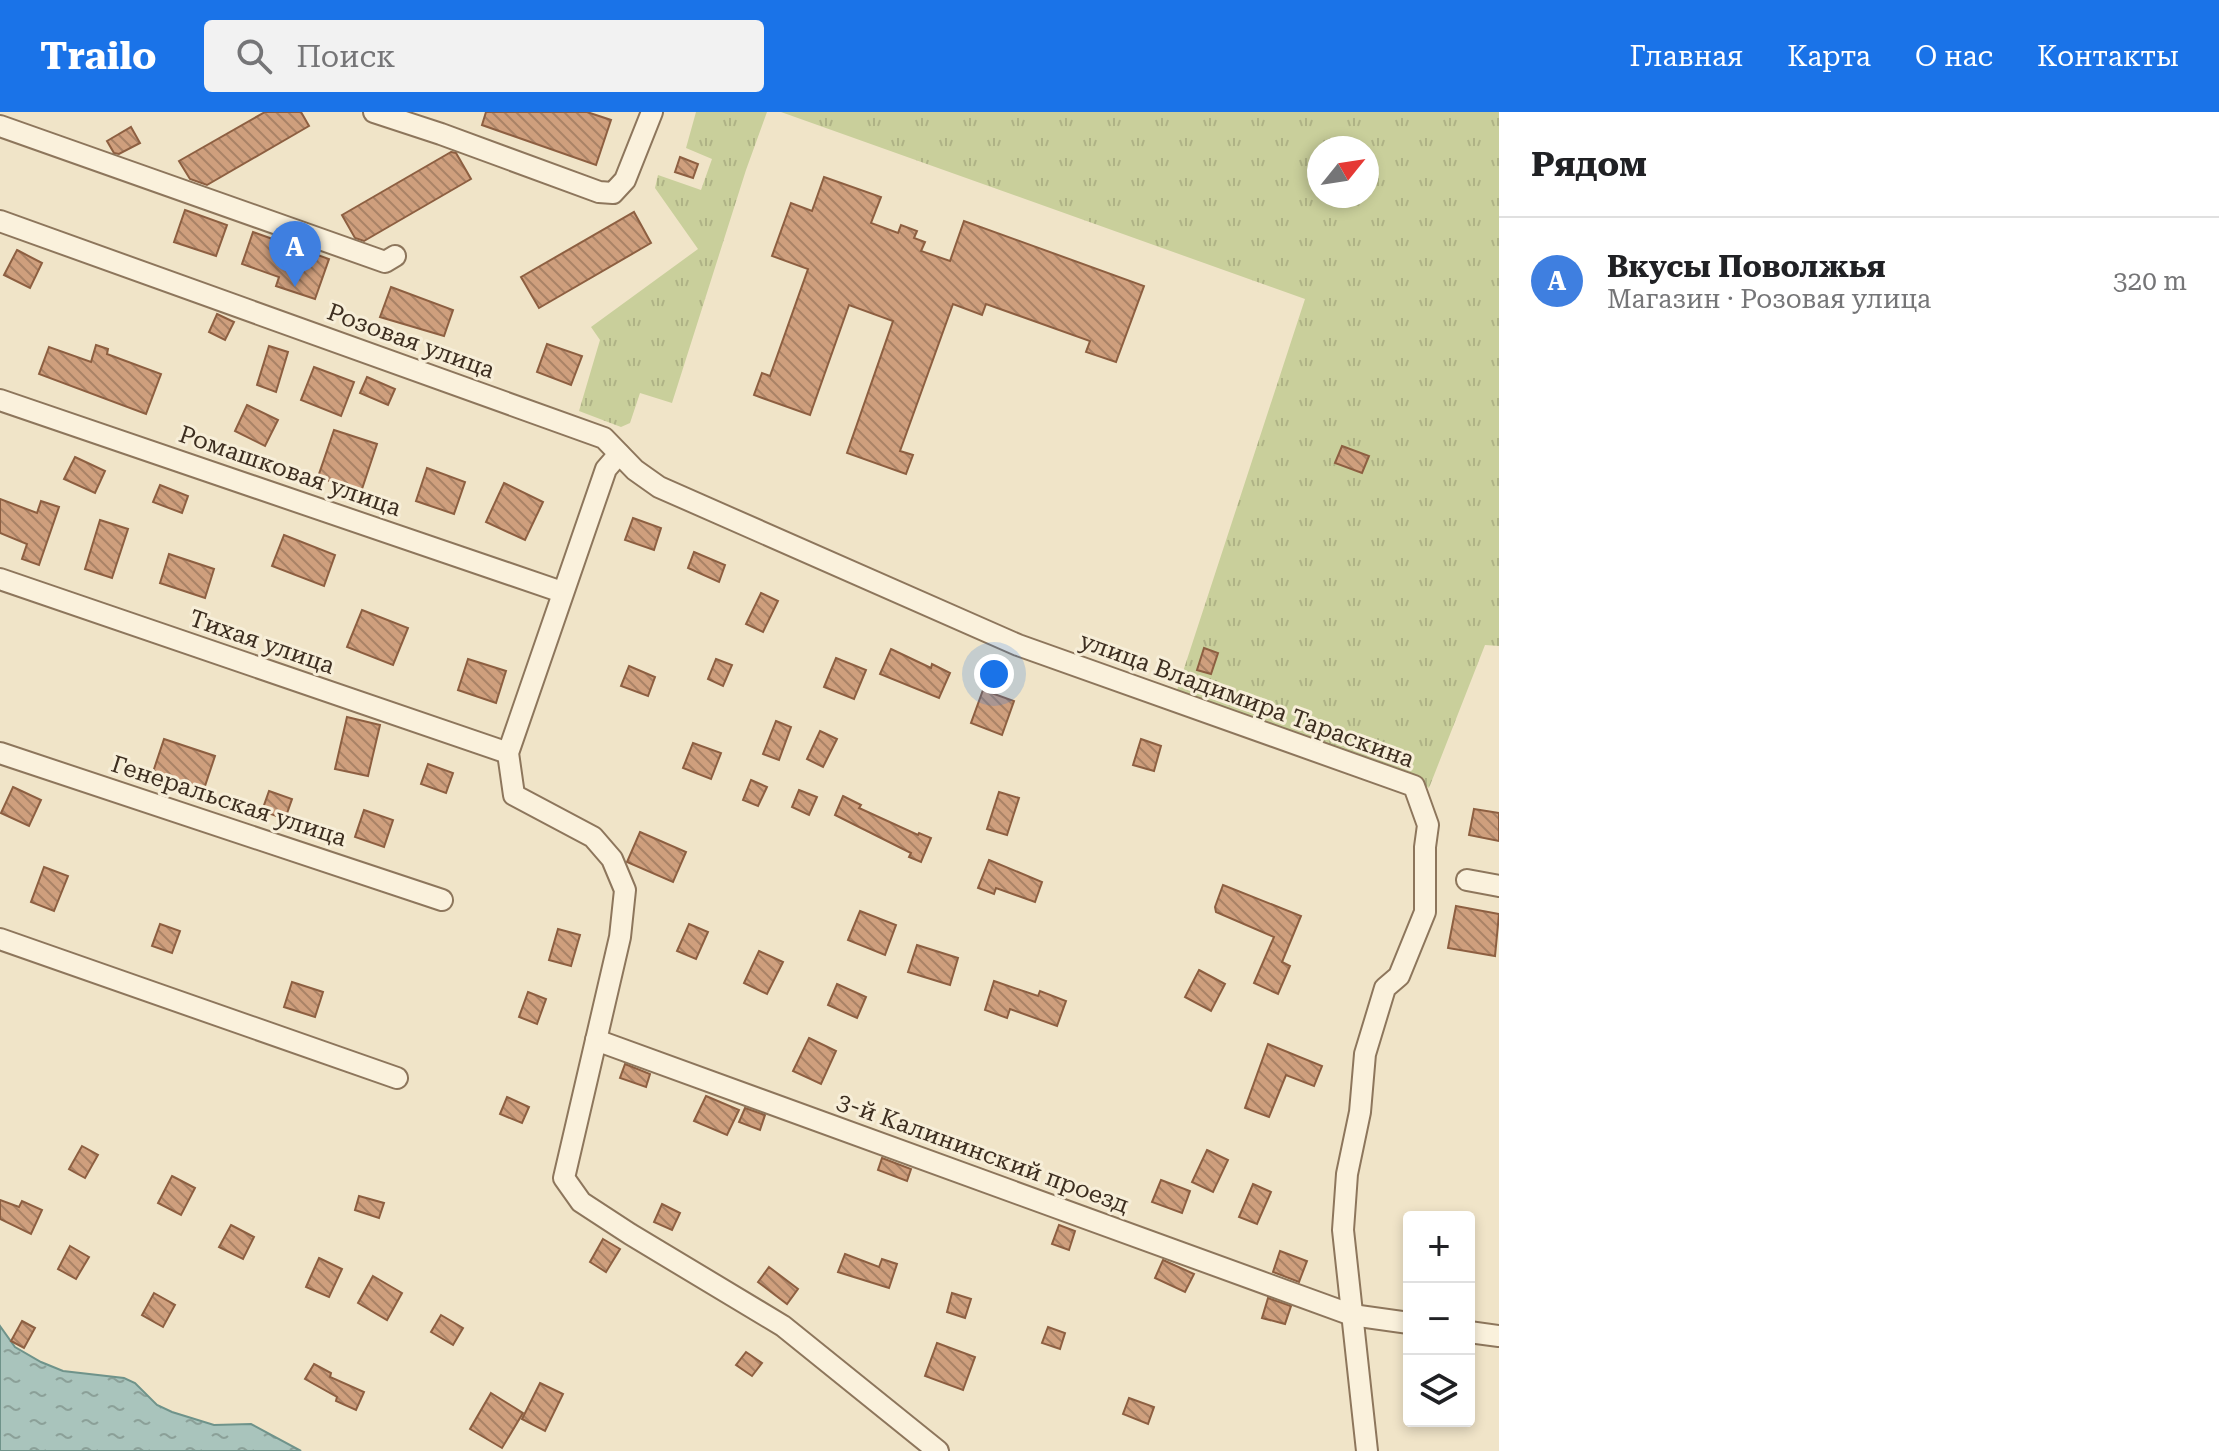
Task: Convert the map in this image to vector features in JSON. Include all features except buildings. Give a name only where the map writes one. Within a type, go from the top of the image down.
[{"type":"street","points":[[374,112],[599,192],[613,193],[625,180],[652,112]]},
{"type":"street","points":[[0,126],[385,262],[395,256]]},
{"type":"street","name":"Розовая улица","points":[[0,221],[604,438],[619,454]]},
{"type":"street","name":"Ромашковая улица","points":[[0,400],[562,592]]},
{"type":"street","points":[[619,454],[606,469],[508,753],[514,795],[593,837],[612,859],[625,890],[620,937],[564,1178],[581,1202],[783,1326],[938,1451]]},
{"type":"street","name":"улица Владимира Тараскина","points":[[619,454],[659,487],[1018,645],[1414,786],[1428,825],[1425,912],[1399,976],[1385,988],[1365,1054],[1360,1112],[1347,1174],[1343,1230],[1367,1451]]},
{"type":"street","name":"Тихая улица","points":[[0,579],[508,753]]},
{"type":"street","name":"Генеральская улица","points":[[0,753],[442,900]]},
{"type":"street","points":[[1467,880],[1499,886]]},
{"type":"street","points":[[0,939],[397,1078]]},
{"type":"street","name":"3-й Калининский проезд","points":[[596,1040],[1352,1315],[1403,1322]]},
{"type":"street","points":[[1475,1333],[1499,1336]]},
{"type":"green space","points":[[696,112],[767,112],[672,403],[640,393],[630,423],[621,427],[579,411],[600,340],[591,327],[698,249],[655,188],[658,175],[701,190],[712,159],[686,148]]},
{"type":"green space","points":[[781,112],[1499,112],[1499,646],[1485,645],[1429,788],[1410,774],[1177,690],[1305,299]]},
{"type":"water","points":[[0,1326],[15,1347],[41,1362],[63,1371],[124,1378],[135,1383],[157,1405],[172,1412],[214,1425],[251,1424],[301,1451],[0,1451]]},
{"type":"place","name":"Вкусы Поволжья","points":[[295,287]]}]
